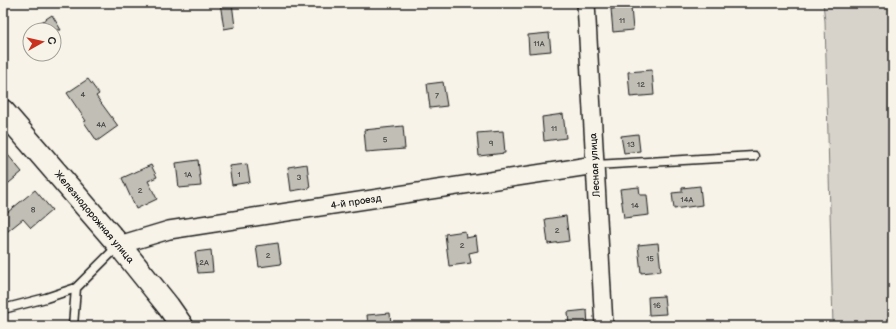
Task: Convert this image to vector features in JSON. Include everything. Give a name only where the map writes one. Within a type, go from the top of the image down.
[{"type":"street","name":"Лесная улица","points":[[586,3],[604,326]]},
{"type":"street","name":"Железнодорожная улица","points":[[3,111],[119,245],[168,306],[182,326]]},
{"type":"street","name":"4-й проезд","points":[[119,245],[169,230],[595,165]]},
{"type":"lane","points":[[595,165],[754,156]]},
{"type":"lane","points":[[3,309],[46,298],[76,288],[119,245]]},
{"type":"lane","points":[[73,326],[76,288]]},
{"type":"shaded area","points":[[823,3],[893,3],[893,326],[833,326],[825,21]]},
{"type":"building","points":[[220,3],[232,3],[235,27],[224,29]]},
{"type":"building","points":[[631,7],[633,30],[613,32],[611,9]]},
{"type":"building","points":[[52,15],[56,22],[41,22]]},
{"type":"building","points":[[549,33],[551,51],[529,53],[528,35]]},
{"type":"building","points":[[652,70],[654,95],[630,97],[628,72]]},
{"type":"building","points":[[88,79],[99,94],[96,96],[118,126],[97,141],[84,122],[86,121],[67,93]]},
{"type":"building","points":[[443,82],[447,106],[430,108],[427,84]]},
{"type":"building","points":[[563,114],[566,138],[544,141],[542,117]]},
{"type":"building","points":[[403,126],[405,149],[366,152],[364,130]]},
{"type":"building","points":[[503,131],[505,153],[479,156],[477,133]]},
{"type":"building","points":[[638,134],[640,151],[624,153],[621,136]]},
{"type":"building","points":[[3,149],[22,172],[3,188]]},
{"type":"building","points":[[198,160],[201,186],[179,188],[176,163]]},
{"type":"building","points":[[247,164],[250,182],[232,185],[229,166]]},
{"type":"building","points":[[307,164],[310,188],[291,191],[288,167]]},
{"type":"building","points":[[151,165],[157,177],[148,181],[157,199],[136,209],[122,178]]},
{"type":"building","points":[[700,186],[702,205],[674,209],[672,193],[682,192],[682,188]]},
{"type":"building","points":[[639,187],[640,195],[647,195],[649,215],[624,218],[620,189]]},
{"type":"building","points":[[35,190],[52,210],[31,228],[23,219],[3,235],[3,216]]},
{"type":"building","points":[[566,216],[569,241],[548,244],[545,219]]},
{"type":"building","points":[[465,231],[466,238],[476,236],[478,251],[469,253],[471,263],[449,266],[445,234]]},
{"type":"building","points":[[278,243],[281,264],[259,267],[256,246]]},
{"type":"building","points":[[658,243],[661,271],[641,273],[638,245]]},
{"type":"building","points":[[211,250],[213,272],[198,273],[195,252]]},
{"type":"building","points":[[664,296],[666,314],[649,315],[648,297]]},
{"type":"building","points":[[587,310],[588,326],[569,326],[568,312]]},
{"type":"building","points":[[390,313],[391,324],[386,326],[368,326],[367,315]]}]
